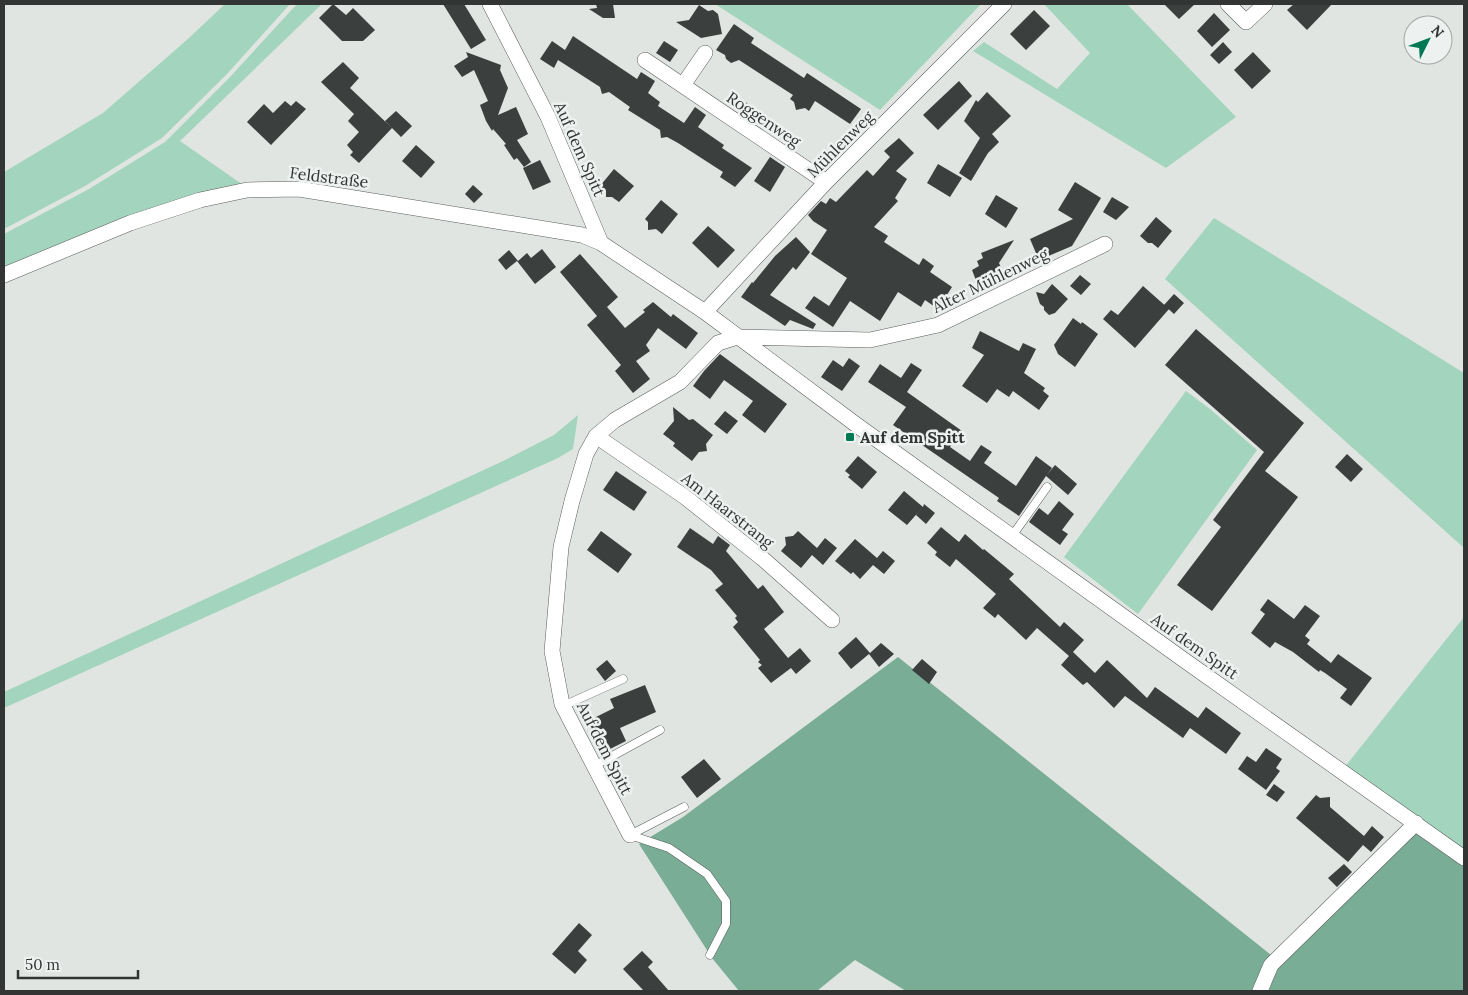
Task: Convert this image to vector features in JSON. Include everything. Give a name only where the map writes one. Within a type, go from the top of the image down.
[{"type":"street","name":"Auf dem Spitt","points":[[490,4],[548,116],[601,243],[705,312],[1012,536],[1464,858]]},
{"type":"street","name":"Mühlenweg","points":[[705,312],[826,182],[1004,4]]},
{"type":"street","points":[[1228,4],[1246,22],[1265,4]]},
{"type":"street","points":[[683,86],[705,53]]},
{"type":"street","name":"Roggenweg","points":[[646,60],[826,182]]},
{"type":"street","name":"Feldstraße","points":[[4,275],[130,223],[200,200],[247,190],[299,188],[582,235],[601,243]]},
{"type":"street","name":"Alter Mühlenweg","points":[[737,337],[870,340],[938,326],[1105,244]]},
{"type":"street","name":"Auf dem Spitt","points":[[630,835],[563,706],[552,652],[561,547],[586,454],[596,436],[615,420],[680,382],[718,343],[737,337]]},
{"type":"street","name":"Am Haarstrang","points":[[596,436],[686,497],[762,558],[832,620]]},
{"type":"street","points":[[1260,991],[1272,965],[1416,823]]},
{"type":"lane","points":[[1012,536],[1047,487]]},
{"type":"lane","points":[[563,706],[623,679]]},
{"type":"lane","points":[[594,766],[660,730]]},
{"type":"lane","points":[[630,835],[684,807]]},
{"type":"lane","points":[[630,835],[669,848],[707,874],[726,901],[726,924],[710,955]]},
{"type":"green space","points":[[225,4],[290,4],[227,74],[162,138],[85,186],[4,229],[4,172],[103,113]]},
{"type":"green space","points":[[297,4],[322,4],[180,141],[246,187],[4,272],[4,234],[89,189],[165,142],[230,77]]},
{"type":"green space","points":[[715,4],[981,4],[880,110]]},
{"type":"green space","points":[[1044,4],[1127,4],[1236,117],[1166,168],[973,51],[984,42],[1057,89],[1090,53]]},
{"type":"green space","points":[[1214,218],[1464,373],[1464,548],[1165,279]]},
{"type":"green space","points":[[1186,391],[1257,450],[1138,614],[1064,557]]},
{"type":"green space","points":[[578,415],[573,449],[558,458],[4,708],[4,692],[501,462],[554,435]]},
{"type":"green space","points":[[1464,617],[1464,853],[1344,768]]},
{"type":"green space","points":[[898,657],[1281,963],[1418,830],[1464,863],[1464,991],[906,991],[855,960],[817,991],[739,991],[712,958],[639,844],[683,817]]},
{"type":"building","points":[[333,4],[346,15],[353,8],[375,30],[363,41],[342,41],[319,18]]},
{"type":"building","points":[[443,4],[464,4],[486,40],[471,49]]},
{"type":"building","points":[[596,4],[613,4],[615,18],[603,18],[589,9],[597,8]]},
{"type":"building","points":[[1164,4],[1195,4],[1179,19]]},
{"type":"building","points":[[1294,4],[1332,4],[1307,30],[1287,10]]},
{"type":"building","points":[[699,5],[708,11],[713,10],[718,14],[722,34],[701,38],[676,22],[689,20]]},
{"type":"building","points":[[1034,10],[1050,26],[1026,50],[1010,34]]},
{"type":"building","points":[[1214,13],[1230,30],[1212,47],[1197,31]]},
{"type":"building","points":[[734,24],[754,38],[751,43],[804,78],[807,73],[861,109],[850,124],[815,101],[809,111],[805,108],[796,110],[794,102],[790,99],[793,95],[739,60],[731,63],[726,59],[725,55],[716,50]]},
{"type":"building","points":[[573,36],[637,79],[641,72],[655,81],[648,93],[660,102],[658,106],[684,123],[695,107],[706,115],[698,127],[724,145],[722,148],[752,168],[735,187],[720,177],[723,172],[678,143],[667,137],[661,138],[660,130],[628,110],[630,107],[609,92],[602,94],[600,87],[558,60],[554,68],[540,59],[552,41],[565,50]]},
{"type":"building","points":[[664,41],[678,50],[670,62],[656,53]]},
{"type":"building","points":[[1223,42],[1232,52],[1219,64],[1210,55]]},
{"type":"building","points":[[466,52],[501,65],[500,70],[508,88],[498,115],[516,107],[528,134],[517,140],[531,162],[524,167],[517,158],[514,160],[504,145],[506,144],[493,129],[492,131],[486,121],[480,105],[488,101],[474,70],[462,77],[454,66],[468,57]]},
{"type":"building","points":[[1253,52],[1271,71],[1252,89],[1234,70]]},
{"type":"building","points":[[343,62],[359,78],[350,88],[392,128],[359,163],[350,155],[353,152],[347,145],[359,132],[348,121],[354,114],[321,82]]},
{"type":"building","points":[[959,81],[972,96],[938,130],[923,115]]},
{"type":"building","points":[[987,92],[1011,116],[992,134],[999,142],[988,153],[971,181],[959,173],[980,138],[964,121],[976,100],[978,102]]},
{"type":"building","points":[[732,93],[763,114],[756,123],[726,103]]},
{"type":"building","points":[[285,101],[291,106],[296,101],[306,109],[271,145],[247,122],[264,104],[273,113]]},
{"type":"building","points":[[396,111],[412,126],[401,137],[385,121]]},
{"type":"building","points":[[899,138],[914,153],[896,171],[907,179],[895,198],[898,201],[874,227],[888,236],[884,242],[919,265],[923,258],[934,266],[930,272],[952,287],[938,309],[925,300],[921,307],[898,292],[880,321],[850,301],[833,327],[805,308],[814,296],[829,306],[847,278],[811,254],[827,230],[813,221],[808,215],[821,201],[826,204],[830,198],[836,202],[867,170],[873,176],[890,157],[884,151]]},
{"type":"building","points":[[416,145],[435,162],[421,178],[402,161]]},
{"type":"building","points":[[770,157],[785,167],[770,192],[754,181]]},
{"type":"building","points":[[540,160],[551,182],[533,190],[523,168]]},
{"type":"building","points":[[938,164],[962,178],[950,197],[927,183]]},
{"type":"building","points":[[614,169],[634,186],[619,202],[612,197],[606,197],[606,191],[600,186]]},
{"type":"building","points":[[1075,182],[1101,198],[1072,246],[1039,260],[1030,239],[1073,219],[1058,210]]},
{"type":"building","points":[[473,185],[483,194],[474,203],[465,194]]},
{"type":"building","points":[[996,195],[1018,208],[1006,228],[985,214]]},
{"type":"building","points":[[1112,197],[1129,207],[1116,220],[1103,212]]},
{"type":"building","points":[[661,200],[678,214],[662,234],[656,229],[648,230],[648,222],[645,219]]},
{"type":"building","points":[[1156,217],[1172,231],[1158,248],[1140,236]]},
{"type":"building","points":[[708,226],[735,250],[718,268],[692,243]]},
{"type":"building","points":[[796,237],[810,252],[796,270],[793,267],[770,295],[816,324],[813,329],[790,320],[785,326],[741,297],[775,256]]},
{"type":"building","points":[[1014,240],[999,263],[1005,277],[987,285],[984,280],[977,283],[972,270],[979,266],[977,261],[983,258],[981,253]]},
{"type":"building","points":[[542,249],[556,267],[535,284],[517,261],[506,270],[498,260],[509,250],[518,261],[527,253],[531,258]]},
{"type":"building","points":[[580,254],[618,297],[607,307],[625,328],[645,312],[643,310],[653,302],[671,317],[673,314],[698,333],[686,349],[658,328],[646,345],[650,351],[636,361],[650,379],[633,393],[615,371],[621,365],[587,325],[597,316],[560,272]]},
{"type":"building","points":[[1080,275],[1091,284],[1081,295],[1070,286]]},
{"type":"building","points":[[1052,284],[1068,299],[1055,313],[1049,315],[1040,304],[1036,292],[1044,294]]},
{"type":"building","points":[[1143,286],[1169,309],[1135,348],[1103,319],[1111,310],[1118,315]]},
{"type":"building","points":[[1174,294],[1184,303],[1174,314],[1164,305]]},
{"type":"building","points":[[1073,318],[1098,334],[1075,367],[1058,354],[1054,345]]},
{"type":"building","points":[[1196,329],[1304,423],[1265,471],[1298,497],[1212,611],[1177,585],[1221,527],[1213,520],[1264,452],[1165,365]]},
{"type":"building","points":[[980,331],[1019,351],[1023,343],[1036,349],[1024,373],[1045,388],[1043,391],[1049,396],[1039,410],[1013,391],[1009,397],[997,389],[987,403],[962,386],[984,355],[972,348]]},
{"type":"building","points":[[720,354],[787,404],[765,433],[742,415],[753,401],[724,380],[710,399],[693,386]]},
{"type":"building","points":[[849,358],[860,366],[842,391],[821,377],[833,360],[843,367]]},
{"type":"building","points":[[911,363],[922,370],[907,392],[962,431],[950,447],[970,461],[981,445],[992,452],[984,463],[1016,486],[1036,456],[1052,468],[1047,475],[1055,465],[1077,484],[1068,495],[1046,476],[1019,516],[997,501],[999,498],[893,425],[906,407],[868,382],[880,364],[901,378]]},
{"type":"building","points":[[673,407],[689,420],[693,419],[713,435],[706,444],[707,451],[699,452],[692,461],[673,446],[675,443],[663,434],[674,421]]},
{"type":"building","points":[[725,411],[738,421],[727,434],[714,424]]},
{"type":"building","points":[[1347,454],[1363,469],[1351,482],[1335,467]]},
{"type":"building","points":[[858,456],[877,472],[862,489],[848,477],[850,475],[845,471]]},
{"type":"building","points":[[616,471],[647,492],[634,511],[603,490]]},
{"type":"building","points":[[904,491],[923,507],[924,504],[935,513],[926,524],[916,515],[922,508],[907,525],[888,510]]},
{"type":"building","points":[[1059,501],[1074,514],[1062,530],[1068,534],[1060,545],[1029,522],[1039,508],[1048,515]]},
{"type":"building","points":[[941,527],[959,542],[965,534],[984,549],[1014,574],[1009,579],[1060,627],[1064,622],[1084,640],[1073,652],[1095,673],[1107,660],[1147,698],[1155,687],[1198,718],[1206,707],[1241,733],[1226,754],[1190,728],[1183,738],[1125,696],[1114,708],[1087,682],[1083,685],[1061,665],[1069,656],[1037,628],[1026,640],[998,614],[995,618],[983,608],[996,594],[956,559],[950,567],[935,555],[937,552],[927,543]]},
{"type":"building","points":[[690,528],[713,544],[718,536],[730,545],[726,551],[758,589],[763,585],[784,612],[764,629],[788,658],[800,648],[811,661],[796,674],[791,668],[771,683],[758,668],[762,665],[758,662],[760,660],[733,627],[738,622],[735,618],[737,616],[715,590],[723,584],[711,570],[677,547]]},
{"type":"building","points":[[601,531],[632,554],[618,573],[587,550]]},
{"type":"building","points":[[798,531],[817,548],[825,538],[837,548],[823,565],[812,555],[801,568],[781,551],[786,545],[785,537],[793,536]]},
{"type":"building","points":[[855,539],[877,558],[883,551],[895,561],[884,574],[873,565],[860,579],[853,572],[851,574],[835,561]]},
{"type":"building","points":[[1268,599],[1294,619],[1305,605],[1320,616],[1305,636],[1310,640],[1307,644],[1331,663],[1338,654],[1372,678],[1351,706],[1340,698],[1347,689],[1325,673],[1320,670],[1319,672],[1293,652],[1275,642],[1270,648],[1251,633],[1265,614],[1260,610]]},
{"type":"building","points":[[856,637],[870,653],[881,643],[894,654],[879,667],[869,654],[851,669],[838,653]]},
{"type":"building","points":[[922,659],[937,672],[929,684],[912,670]]},
{"type":"building","points":[[607,660],[616,671],[605,681],[596,669]]},
{"type":"building","points":[[645,685],[656,712],[620,728],[626,741],[604,752],[588,721],[614,708],[610,699]]},
{"type":"building","points":[[1266,748],[1282,759],[1276,768],[1280,771],[1266,790],[1238,769],[1247,756],[1256,762]]},
{"type":"building","points":[[704,759],[721,779],[697,798],[681,777]]},
{"type":"building","points":[[1274,784],[1285,792],[1277,802],[1266,795]]},
{"type":"building","points":[[1316,795],[1320,798],[1330,797],[1330,807],[1364,836],[1372,826],[1384,837],[1371,852],[1363,845],[1348,862],[1296,818]]},
{"type":"building","points":[[1344,864],[1352,872],[1337,887],[1328,878]]},
{"type":"building","points":[[579,923],[592,935],[578,951],[587,960],[575,974],[552,954]]},
{"type":"building","points":[[642,951],[653,962],[648,967],[669,991],[644,991],[623,969]]},
{"type":"place","name":"Auf dem Spitt","points":[[850,437]]}]
